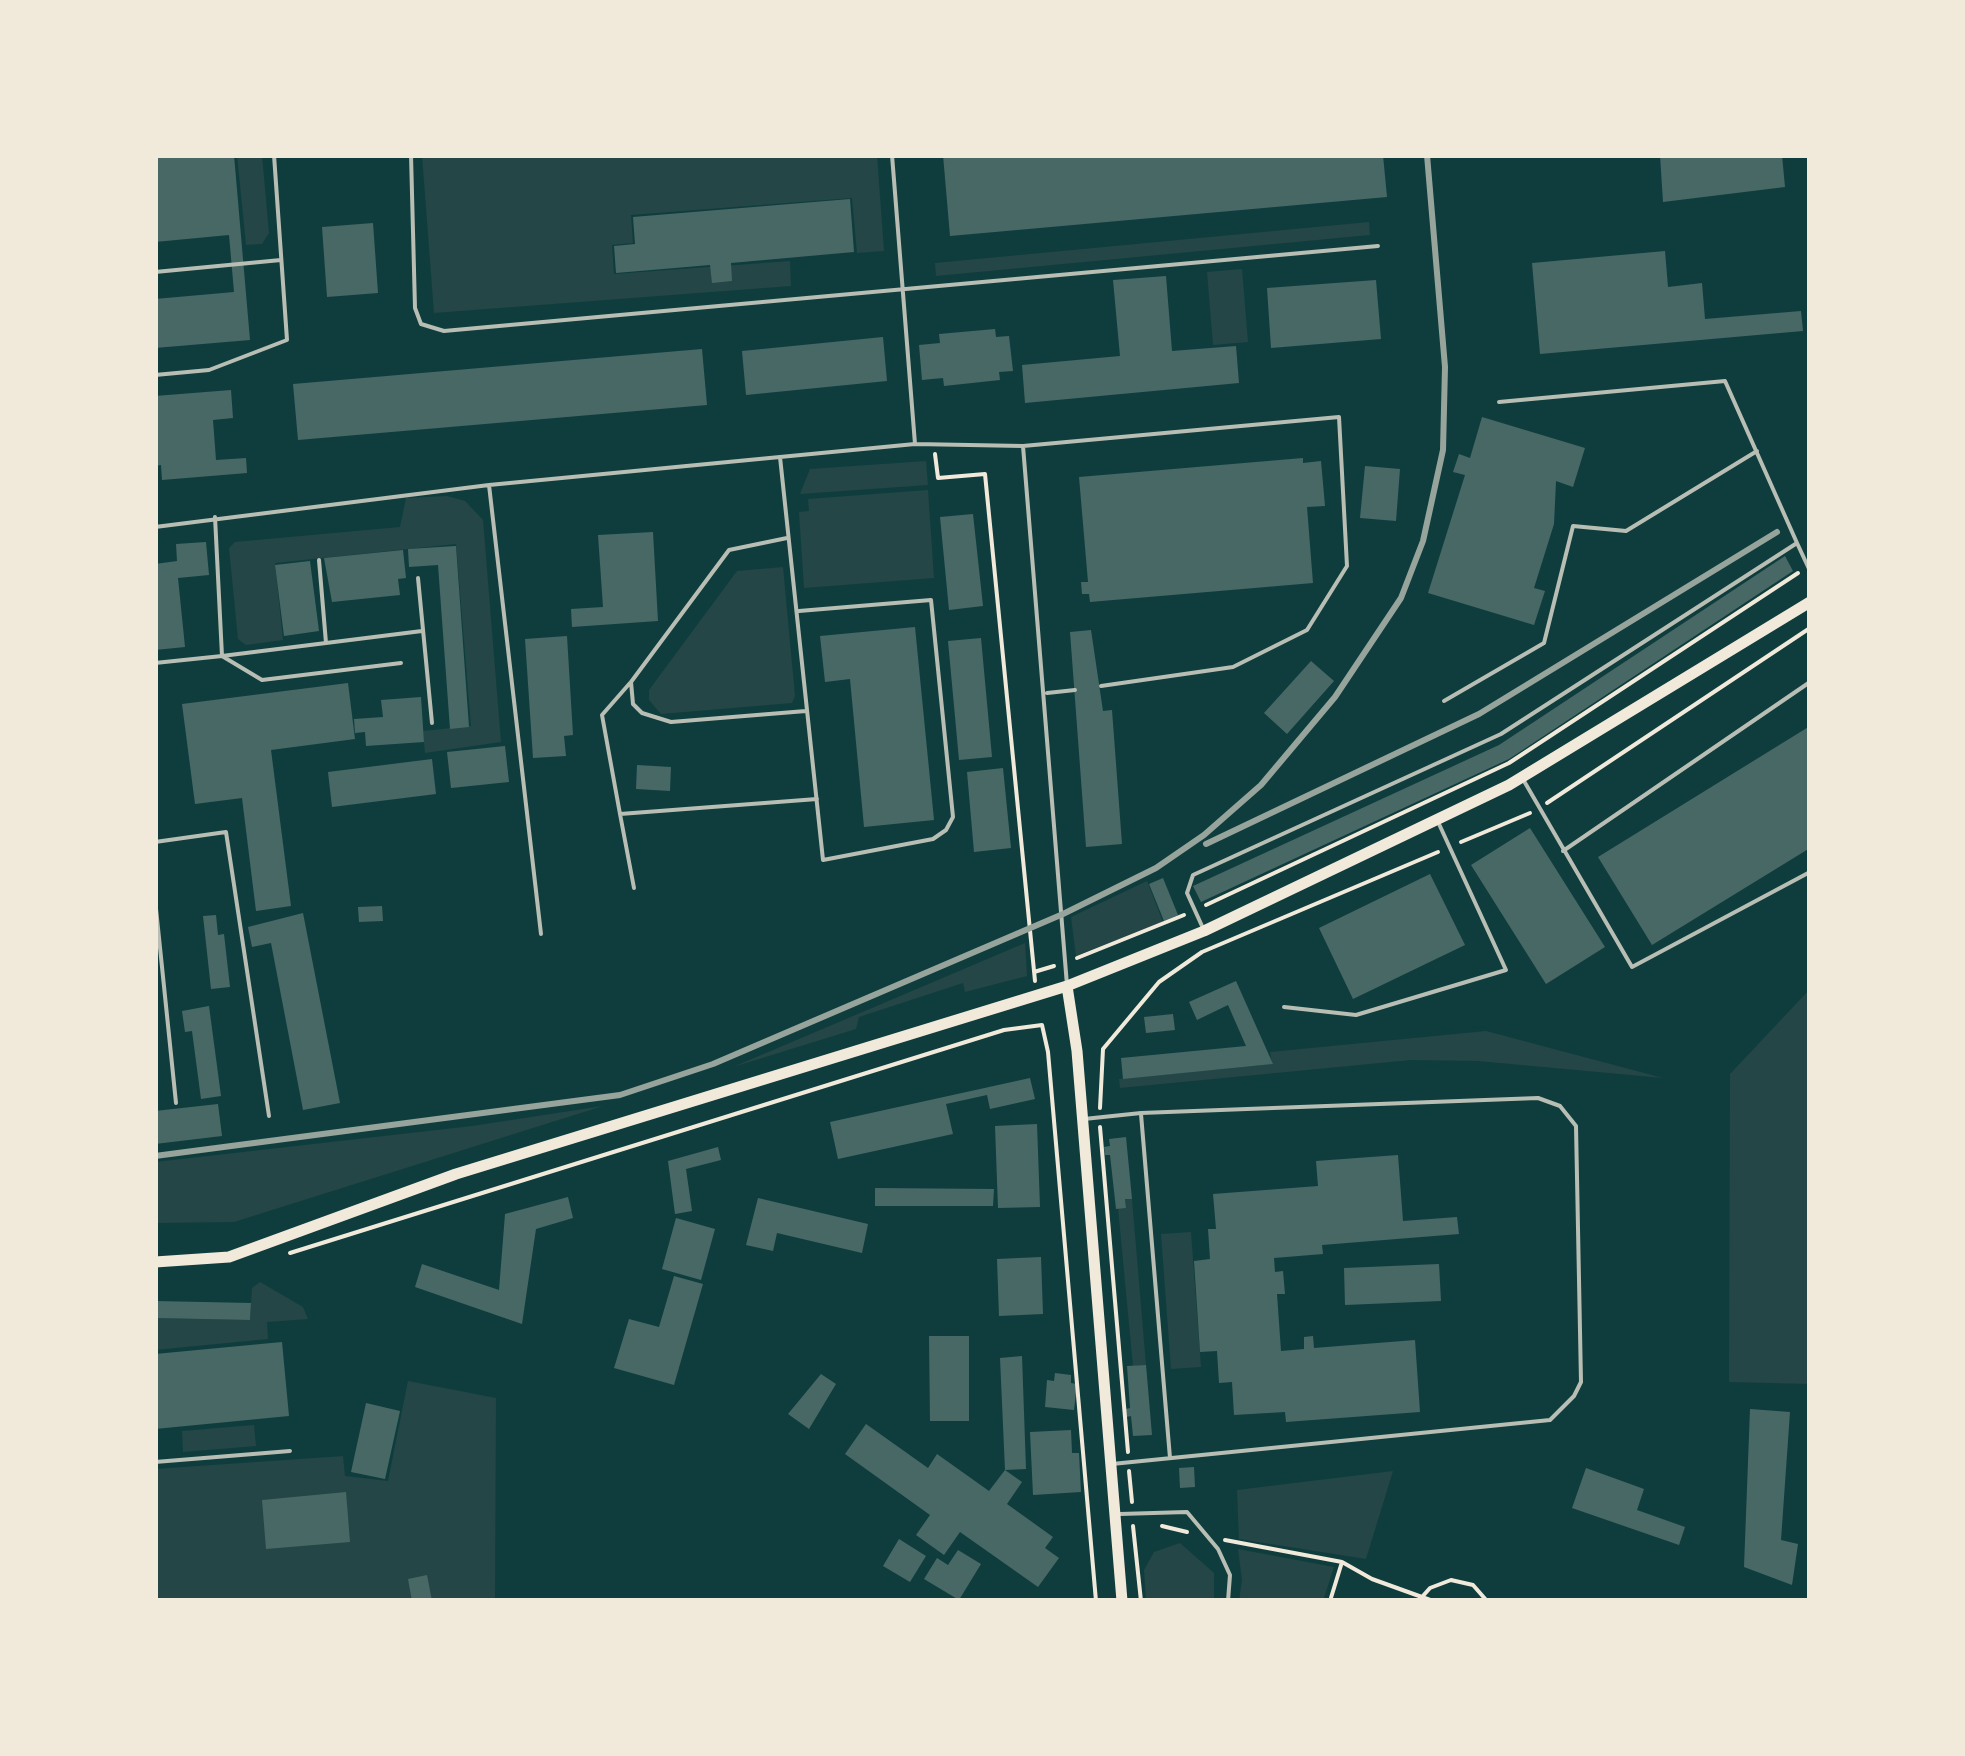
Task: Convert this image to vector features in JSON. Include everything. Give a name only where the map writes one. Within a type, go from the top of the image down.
[{"type":"main road","points":[[155,1262],[229,1257],[456,1174],[1067,986],[1204,931],[1522,777],[1810,602]]},
{"type":"main road","points":[[1067,986],[1122,1601]]},
{"type":"lane","points":[[155,376],[209,370],[287,340],[274,155]]},
{"type":"lane","points":[[411,155],[414,308],[421,324],[444,331],[794,296],[900,292],[1378,246]]},
{"type":"lane","points":[[892,155],[915,444]]},
{"type":"lane","points":[[155,272],[281,260]]},
{"type":"lane","points":[[1499,402],[1725,381],[1809,569]]},
{"type":"lane","points":[[155,527],[489,485],[915,444],[1023,446],[1339,417],[1347,566],[1308,630],[1233,667],[1101,686]]},
{"type":"lane","points":[[1023,446],[1047,692],[1067,986]]},
{"type":"lane","points":[[1444,700],[1544,643],[1574,526],[1626,531],[1757,452]]},
{"type":"lane","points":[[780,458],[823,860],[933,839],[946,830],[952,817],[931,600],[798,611]]},
{"type":"lane","points":[[489,485],[541,934]]},
{"type":"lane","points":[[215,517],[222,656]]},
{"type":"lane","points":[[634,888],[602,715],[729,550],[787,538]]},
{"type":"lane","points":[[1204,931],[1187,888],[1194,875],[1501,734],[1797,543]]},
{"type":"lane","points":[[318,560],[326,643]]},
{"type":"lane","points":[[418,578],[432,723]]},
{"type":"lane","points":[[155,663],[422,631]]},
{"type":"lane","points":[[222,656],[262,680],[401,663]]},
{"type":"lane","points":[[630,682],[633,704],[642,713],[671,722],[808,711]]},
{"type":"lane","points":[[1563,851],[1810,682]]},
{"type":"lane","points":[[1047,692],[1074,690]]},
{"type":"lane","points":[[1522,777],[1632,967],[1810,872]]},
{"type":"lane","points":[[620,814],[817,799]]},
{"type":"lane","points":[[1284,1007],[1356,1015],[1506,970],[1437,820]]},
{"type":"lane","points":[[155,842],[226,832],[269,1116]]},
{"type":"lane","points":[[155,899],[176,1104]]},
{"type":"lane","points":[[1081,1119],[1141,1112],[1538,1098],[1560,1106],[1576,1126],[1581,1382],[1564,1408],[1550,1420],[1494,1429],[1112,1464]]},
{"type":"lane","points":[[1141,1112],[1170,1458]]},
{"type":"lane","points":[[155,1462],[290,1451]]},
{"type":"lane","points":[[1115,1514],[1187,1512],[1230,1575],[1228,1601]]},
{"type":"path","points":[[934,444],[938,478],[985,474],[1036,994],[1048,1052],[1096,1601]]},
{"type":"path","points":[[1034,972],[1195,911],[1510,763],[1809,569]]},
{"type":"path","points":[[1140,1601],[1100,1117],[1103,1048],[1159,982],[1202,952],[1539,809],[1810,628]]},
{"type":"path","points":[[279,1256],[1004,1030],[1042,1025]]},
{"type":"path","points":[[1133,1516],[1207,1536],[1342,1562],[1433,1601]]},
{"type":"path","points":[[1330,1601],[1342,1562]]},
{"type":"path","points":[[1418,1597],[1451,1580],[1473,1585],[1487,1601]]},
{"type":"shaded area","points":[[237,155],[262,155],[269,233],[262,244],[246,245]]},
{"type":"shaded area","points":[[422,155],[877,155],[884,251],[857,253],[852,198],[631,215],[633,243],[612,245],[614,274],[790,261],[791,286],[434,313]]},
{"type":"shaded area","points":[[1369,222],[1370,235],[936,276],[935,263]]},
{"type":"shaded area","points":[[1242,269],[1248,342],[1213,345],[1207,272]]},
{"type":"shaded area","points":[[926,461],[928,485],[800,494],[810,469]]},
{"type":"shaded area","points":[[928,490],[934,578],[804,588],[799,512],[809,511],[808,499]]},
{"type":"shaded area","points":[[447,496],[465,501],[483,520],[501,742],[425,753],[423,731],[471,726],[456,544],[275,563],[283,640],[246,645],[238,639],[229,548],[235,542],[400,527],[406,498]]},
{"type":"shaded area","points":[[783,567],[795,696],[792,703],[661,714],[649,700],[649,690],[737,571]]},
{"type":"shaded area","points":[[1147,881],[1163,922],[1076,956],[1071,917]]},
{"type":"shaded area","points":[[1025,943],[1027,976],[965,992],[963,983],[859,1017],[856,1029],[733,1067]]},
{"type":"shaded area","points":[[1810,989],[1810,1384],[1729,1382],[1730,1074]]},
{"type":"shaded area","points":[[1486,1031],[1663,1078],[1478,1061],[1411,1060],[1120,1088],[1119,1079],[1272,1064],[1270,1052]]},
{"type":"shaded area","points":[[603,1106],[234,1222],[155,1223],[155,1162],[472,1126]]},
{"type":"shaded area","points":[[1125,1199],[1132,1199],[1146,1365],[1133,1366],[1118,1208],[1126,1208]]},
{"type":"shaded area","points":[[1191,1232],[1201,1367],[1171,1369],[1161,1234]]},
{"type":"shaded area","points":[[260,1282],[303,1307],[308,1319],[267,1322],[268,1339],[155,1350],[155,1318],[250,1320],[252,1288]]},
{"type":"shaded area","points":[[408,1381],[496,1398],[495,1601],[155,1601],[155,1469],[343,1456],[345,1476],[388,1481]]},
{"type":"shaded area","points":[[254,1425],[256,1446],[183,1452],[182,1431]]},
{"type":"shaded area","points":[[1393,1471],[1366,1559],[1239,1539],[1237,1490]]},
{"type":"shaded area","points":[[1180,1543],[1214,1573],[1214,1601],[1146,1601],[1144,1570],[1154,1552]]},
{"type":"shaded area","points":[[1238,1549],[1334,1567],[1323,1601],[1239,1601],[1242,1580]]},
{"type":"building","points":[[155,155],[234,155],[250,340],[155,348],[155,299],[234,292],[229,235],[155,242]]},
{"type":"building","points":[[943,155],[1383,155],[1387,197],[950,236]]},
{"type":"building","points":[[1660,155],[1782,155],[1785,187],[1663,202]]},
{"type":"building","points":[[850,199],[854,252],[731,263],[732,281],[712,283],[710,265],[616,273],[614,246],[635,244],[633,217]]},
{"type":"building","points":[[373,223],[378,293],[327,297],[322,227]]},
{"type":"building","points":[[1665,251],[1668,287],[1702,283],[1705,319],[1801,311],[1803,331],[1540,354],[1532,263]]},
{"type":"building","points":[[1166,276],[1172,351],[1236,346],[1239,383],[1025,403],[1022,365],[1120,356],[1113,280]]},
{"type":"building","points":[[1376,280],[1381,339],[1271,348],[1267,288]]},
{"type":"building","points":[[995,329],[996,337],[1009,336],[1013,371],[999,372],[1000,380],[944,386],[943,378],[922,380],[919,345],[940,343],[939,334]]},
{"type":"building","points":[[883,337],[887,381],[746,395],[742,351]]},
{"type":"building","points":[[702,349],[707,405],[298,440],[293,384]]},
{"type":"building","points":[[231,390],[233,418],[213,420],[216,460],[246,458],[247,473],[162,480],[161,465],[155,466],[155,396]]},
{"type":"building","points":[[1482,417],[1585,448],[1573,487],[1556,481],[1554,524],[1534,588],[1545,591],[1534,625],[1428,593],[1465,475],[1453,472],[1459,454],[1470,458]]},
{"type":"building","points":[[1303,458],[1303,463],[1321,461],[1325,506],[1307,507],[1313,583],[1090,602],[1089,594],[1082,594],[1081,582],[1088,582],[1079,477]]},
{"type":"building","points":[[1365,466],[1400,469],[1396,521],[1360,518]]},
{"type":"building","points":[[973,514],[983,606],[949,610],[940,517]]},
{"type":"building","points":[[653,532],[658,621],[572,627],[571,609],[603,607],[598,535]]},
{"type":"building","points":[[206,542],[209,575],[178,578],[185,647],[155,650],[155,564],[177,561],[176,544]]},
{"type":"building","points":[[456,546],[469,727],[450,729],[438,565],[409,567],[408,549]]},
{"type":"building","points":[[403,550],[406,578],[398,579],[400,595],[332,602],[324,558]]},
{"type":"building","points":[[1785,556],[1793,571],[1509,759],[1201,902],[1193,886],[1499,745]]},
{"type":"building","points":[[310,561],[319,631],[284,636],[275,565]]},
{"type":"building","points":[[915,627],[934,820],[864,827],[850,679],[825,682],[820,636]]},
{"type":"building","points":[[1091,630],[1103,711],[1112,710],[1122,844],[1086,847],[1070,632]]},
{"type":"building","points":[[567,636],[573,735],[564,736],[566,756],[533,758],[525,639]]},
{"type":"building","points":[[981,638],[992,757],[959,760],[948,641]]},
{"type":"building","points":[[1311,661],[1334,681],[1287,734],[1264,713]]},
{"type":"building","points":[[348,683],[355,739],[271,750],[291,906],[256,911],[242,798],[195,804],[182,704]]},
{"type":"building","points":[[421,697],[424,742],[366,746],[365,732],[355,733],[354,719],[383,717],[381,700]]},
{"type":"building","points":[[1810,726],[1810,848],[1652,945],[1598,857]]},
{"type":"building","points":[[505,746],[509,782],[451,788],[447,752]]},
{"type":"building","points":[[432,759],[436,794],[332,807],[328,772]]},
{"type":"building","points":[[637,765],[671,767],[670,791],[636,789]]},
{"type":"building","points":[[1003,768],[1011,848],[974,852],[967,772]]},
{"type":"building","points":[[1530,828],[1605,947],[1546,984],[1471,865]]},
{"type":"building","points":[[1430,874],[1465,945],[1353,999],[1319,928]]},
{"type":"building","points":[[1163,878],[1178,915],[1164,921],[1149,884]]},
{"type":"building","points":[[382,906],[383,921],[359,922],[358,907]]},
{"type":"building","points":[[303,913],[340,1103],[303,1110],[271,943],[252,947],[248,927]]},
{"type":"building","points":[[216,915],[218,935],[224,934],[230,987],[211,989],[203,916]]},
{"type":"building","points":[[1236,981],[1273,1064],[1123,1079],[1121,1058],[1246,1046],[1228,1005],[1197,1020],[1189,1002]]},
{"type":"building","points":[[209,1006],[221,1096],[201,1099],[192,1031],[185,1032],[182,1011]]},
{"type":"building","points":[[1173,1014],[1175,1030],[1146,1033],[1144,1017]]},
{"type":"building","points":[[1030,1078],[1035,1099],[990,1109],[987,1095],[946,1104],[953,1134],[838,1159],[830,1122]]},
{"type":"building","points":[[218,1104],[222,1136],[155,1144],[155,1111]]},
{"type":"building","points":[[1037,1124],[1040,1207],[998,1208],[995,1126]]},
{"type":"building","points":[[1126,1137],[1132,1199],[1125,1199],[1126,1208],[1116,1209],[1110,1155],[1105,1155],[1104,1147],[1110,1146],[1109,1139]]},
{"type":"building","points":[[718,1147],[721,1160],[686,1169],[692,1211],[675,1214],[668,1161]]},
{"type":"building","points":[[1398,1155],[1403,1221],[1457,1217],[1459,1234],[1322,1245],[1323,1254],[1274,1258],[1275,1272],[1283,1271],[1285,1294],[1277,1294],[1281,1351],[1304,1349],[1304,1337],[1313,1336],[1314,1348],[1415,1340],[1420,1412],[1286,1422],[1285,1412],[1234,1415],[1232,1382],[1219,1383],[1217,1351],[1200,1352],[1194,1261],[1210,1259],[1208,1229],[1216,1229],[1213,1194],[1318,1186],[1316,1161]]},
{"type":"building","points":[[875,1188],[994,1189],[993,1206],[875,1206]]},
{"type":"building","points":[[568,1197],[573,1218],[536,1229],[522,1324],[415,1287],[422,1264],[499,1290],[505,1214]]},
{"type":"building","points":[[758,1198],[868,1224],[862,1253],[777,1233],[773,1251],[746,1245]]},
{"type":"building","points":[[676,1218],[715,1229],[701,1280],[662,1269]]},
{"type":"building","points":[[1041,1257],[1043,1314],[999,1316],[997,1259]]},
{"type":"building","points":[[1439,1264],[1441,1301],[1345,1305],[1344,1268]]},
{"type":"building","points":[[674,1276],[703,1284],[674,1385],[614,1368],[629,1319],[659,1327]]},
{"type":"building","points":[[155,1301],[251,1303],[250,1320],[155,1318]]},
{"type":"building","points":[[929,1336],[969,1336],[969,1421],[930,1421]]},
{"type":"building","points":[[282,1342],[289,1416],[155,1429],[155,1354]]},
{"type":"building","points":[[1022,1356],[1026,1469],[1005,1470],[1000,1358]]},
{"type":"building","points":[[1146,1365],[1152,1435],[1133,1436],[1131,1416],[1126,1417],[1126,1409],[1130,1408],[1127,1366]]},
{"type":"building","points":[[1055,1373],[1071,1375],[1071,1383],[1077,1384],[1074,1410],[1045,1407],[1047,1380],[1054,1381]]},
{"type":"building","points":[[821,1374],[836,1384],[809,1429],[788,1414]]},
{"type":"building","points":[[366,1403],[400,1411],[385,1479],[351,1472]]},
{"type":"building","points":[[1750,1409],[1790,1412],[1781,1540],[1798,1544],[1792,1585],[1744,1567]]},
{"type":"building","points":[[866,1424],[928,1468],[937,1454],[989,1491],[1005,1470],[1022,1482],[1007,1504],[1053,1537],[1045,1548],[1059,1558],[1038,1587],[960,1532],[944,1555],[916,1535],[930,1515],[845,1454]]},
{"type":"building","points":[[1071,1430],[1072,1453],[1079,1453],[1081,1492],[1033,1495],[1030,1432]]},
{"type":"building","points":[[1194,1467],[1195,1487],[1180,1488],[1179,1468]]},
{"type":"building","points":[[1586,1468],[1644,1489],[1637,1510],[1685,1527],[1679,1545],[1572,1508]]},
{"type":"building","points":[[346,1492],[350,1542],[266,1549],[262,1500]]},
{"type":"building","points":[[899,1539],[926,1556],[910,1582],[883,1566]]},
{"type":"building","points":[[958,1550],[981,1564],[959,1600],[924,1579],[937,1558],[948,1565]]},
{"type":"building","points":[[427,1575],[432,1601],[412,1601],[408,1579]]},
{"type":"railway","points":[[155,1156],[620,1095],[713,1064],[1063,914],[1156,868],[1204,835],[1261,785],[1335,697],[1401,598],[1423,541],[1443,450],[1445,367],[1427,155]]},
{"type":"railway","points":[[1206,844],[1479,714],[1777,532]]}]
